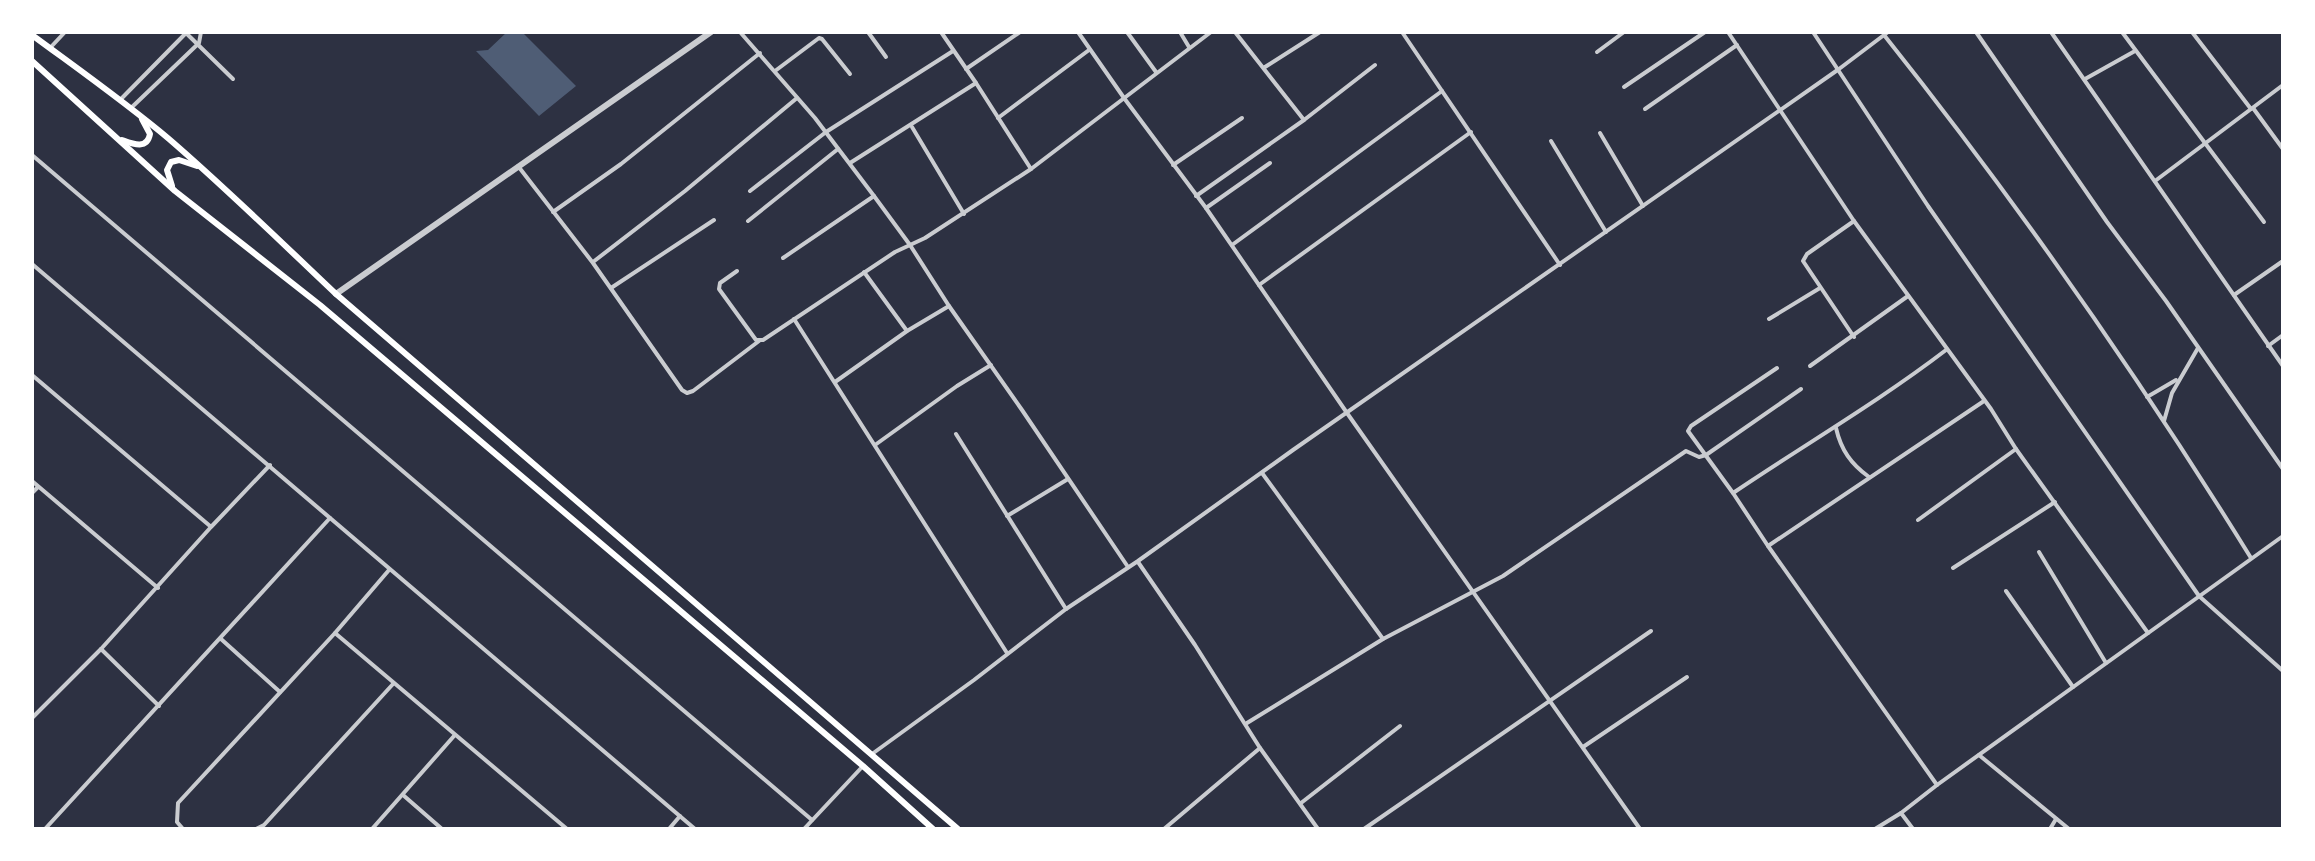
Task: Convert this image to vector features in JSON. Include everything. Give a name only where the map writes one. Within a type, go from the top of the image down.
[{"type":"main road","points":[[32,35],[141,116],[336,294],[958,829]]},
{"type":"main road","points":[[32,61],[175,191],[320,305],[863,766],[933,829]]},
{"type":"main road","points":[[118,139],[133,145],[146,142],[150,134],[141,116]]},
{"type":"main road","points":[[175,191],[168,177],[170,163],[179,160],[200,167]]},
{"type":"street","points":[[50,48],[65,32]]},
{"type":"street","points":[[121,99],[187,32],[233,79]]},
{"type":"street","points":[[131,108],[199,43],[201,32]]},
{"type":"street","points":[[336,294],[711,32]]},
{"type":"street","points":[[740,32],[826,132],[910,245],[1128,568]]},
{"type":"street","points":[[868,32],[886,57]]},
{"type":"street","points":[[941,32],[1031,169]]},
{"type":"street","points":[[966,69],[1020,32]]},
{"type":"street","points":[[1078,32],[1206,208],[1640,829]]},
{"type":"street","points":[[1127,32],[1156,72]]},
{"type":"street","points":[[1180,32],[1189,47]]},
{"type":"street","points":[[518,166],[687,393],[864,272],[964,214],[1031,169],[1211,32]]},
{"type":"street","points":[[1235,32],[1304,120]]},
{"type":"street","points":[[1265,68],[1320,32]]},
{"type":"street","points":[[1402,32],[1560,265]]},
{"type":"street","points":[[1597,52],[1624,32]]},
{"type":"street","points":[[1624,87],[1705,32]]},
{"type":"street","points":[[1728,32],[1854,221],[2148,633]]},
{"type":"street","points":[[1813,32],[1928,206],[2199,596],[2283,671]]},
{"type":"street","points":[[1976,32],[2283,469]]},
{"type":"street","points":[[2051,32],[2283,366]]},
{"type":"street","points":[[2122,32],[2264,222]]},
{"type":"street","points":[[2192,32],[2283,149]]},
{"type":"street","points":[[872,754],[1066,609],[1560,265],[1886,33],[2030,225],[2164,422],[2251,558]]},
{"type":"street","points":[[775,71],[819,38],[850,74]]},
{"type":"street","points":[[1645,109],[1737,45]]},
{"type":"street","points":[[998,118],[1089,49]]},
{"type":"street","points":[[750,191],[826,132],[953,51]]},
{"type":"street","points":[[2085,79],[2135,51]]},
{"type":"street","points":[[553,212],[621,164],[760,53]]},
{"type":"street","points":[[1196,196],[1304,120],[1375,65]]},
{"type":"street","points":[[850,163],[976,83]]},
{"type":"street","points":[[2155,181],[2283,85]]},
{"type":"street","points":[[1232,245],[1442,91]]},
{"type":"street","points":[[593,263],[797,98]]},
{"type":"street","points":[[1173,165],[1242,118]]},
{"type":"street","points":[[911,126],[964,214]]},
{"type":"street","points":[[1259,285],[1471,132]]},
{"type":"street","points":[[1600,133],[1643,206]]},
{"type":"street","points":[[1551,141],[1606,232]]},
{"type":"street","points":[[748,221],[838,149]]},
{"type":"street","points":[[32,155],[812,820]]},
{"type":"street","points":[[1206,208],[1270,163]]},
{"type":"street","points":[[783,258],[874,196]]},
{"type":"street","points":[[611,288],[714,220]]},
{"type":"street","points":[[1854,221],[1805,257],[1805,265],[1854,337]]},
{"type":"street","points":[[2234,295],[2283,261]]},
{"type":"street","points":[[32,264],[695,829]]},
{"type":"street","points":[[737,271],[718,286],[759,341]]},
{"type":"street","points":[[864,272],[907,331]]},
{"type":"street","points":[[1769,319],[1820,288]]},
{"type":"street","points":[[1810,366],[1908,296]]},
{"type":"street","points":[[835,382],[907,331],[949,306]]},
{"type":"street","points":[[794,319],[1007,653]]},
{"type":"street","points":[[2268,346],[2283,335]]},
{"type":"street","points":[[2164,422],[2172,393],[2198,348]]},
{"type":"street","points":[[1733,493],[1836,428],[1946,350]]},
{"type":"street","points":[[875,445],[991,365]]},
{"type":"street","points":[[1777,368],[1688,428],[1688,431],[1937,785]]},
{"type":"street","points":[[32,375],[211,527]]},
{"type":"street","points":[[2147,397],[2179,379]]},
{"type":"street","points":[[1247,723],[1383,639],[1503,576],[1686,451],[1698,457],[1706,455],[1801,389]]},
{"type":"street","points":[[1768,546],[1984,401]]},
{"type":"street","points":[[1836,428],[1839,442],[1850,461],[1869,477]]},
{"type":"street","points":[[956,434],[1066,609]]},
{"type":"street","points":[[1918,520],[2016,449]]},
{"type":"street","points":[[32,718],[101,649],[270,465]]},
{"type":"street","points":[[1262,473],[1383,639]]},
{"type":"street","points":[[1007,516],[1068,479]]},
{"type":"street","points":[[32,481],[158,588]]},
{"type":"street","points":[[32,493],[38,487]]},
{"type":"street","points":[[1953,568],[2055,502]]},
{"type":"street","points":[[45,829],[330,518]]},
{"type":"street","points":[[1875,829],[2283,536]]},
{"type":"street","points":[[2039,552],[2106,663]]},
{"type":"street","points":[[1138,561],[1247,723],[1260,748],[1318,829]]},
{"type":"street","points":[[183,829],[177,822],[178,803],[389,570]]},
{"type":"street","points":[[2006,591],[2073,687]]},
{"type":"street","points":[[1364,829],[1651,631]]},
{"type":"street","points":[[335,633],[567,829]]},
{"type":"street","points":[[221,639],[280,692]]},
{"type":"street","points":[[101,649],[159,706]]},
{"type":"street","points":[[1583,747],[1687,677]]},
{"type":"street","points":[[256,829],[264,825],[393,684]]},
{"type":"street","points":[[1300,804],[1400,726]]},
{"type":"street","points":[[372,829],[454,736]]},
{"type":"street","points":[[1164,829],[1260,748]]},
{"type":"street","points":[[1979,755],[2069,829]]},
{"type":"street","points":[[804,829],[863,766]]},
{"type":"street","points":[[403,795],[442,829]]},
{"type":"street","points":[[1901,813],[1913,829]]},
{"type":"street","points":[[669,829],[680,816]]},
{"type":"street","points":[[2050,829],[2056,819]]},
{"type":"water","points":[[507,32],[522,32],[576,86],[539,116],[476,51],[488,50]]}]
